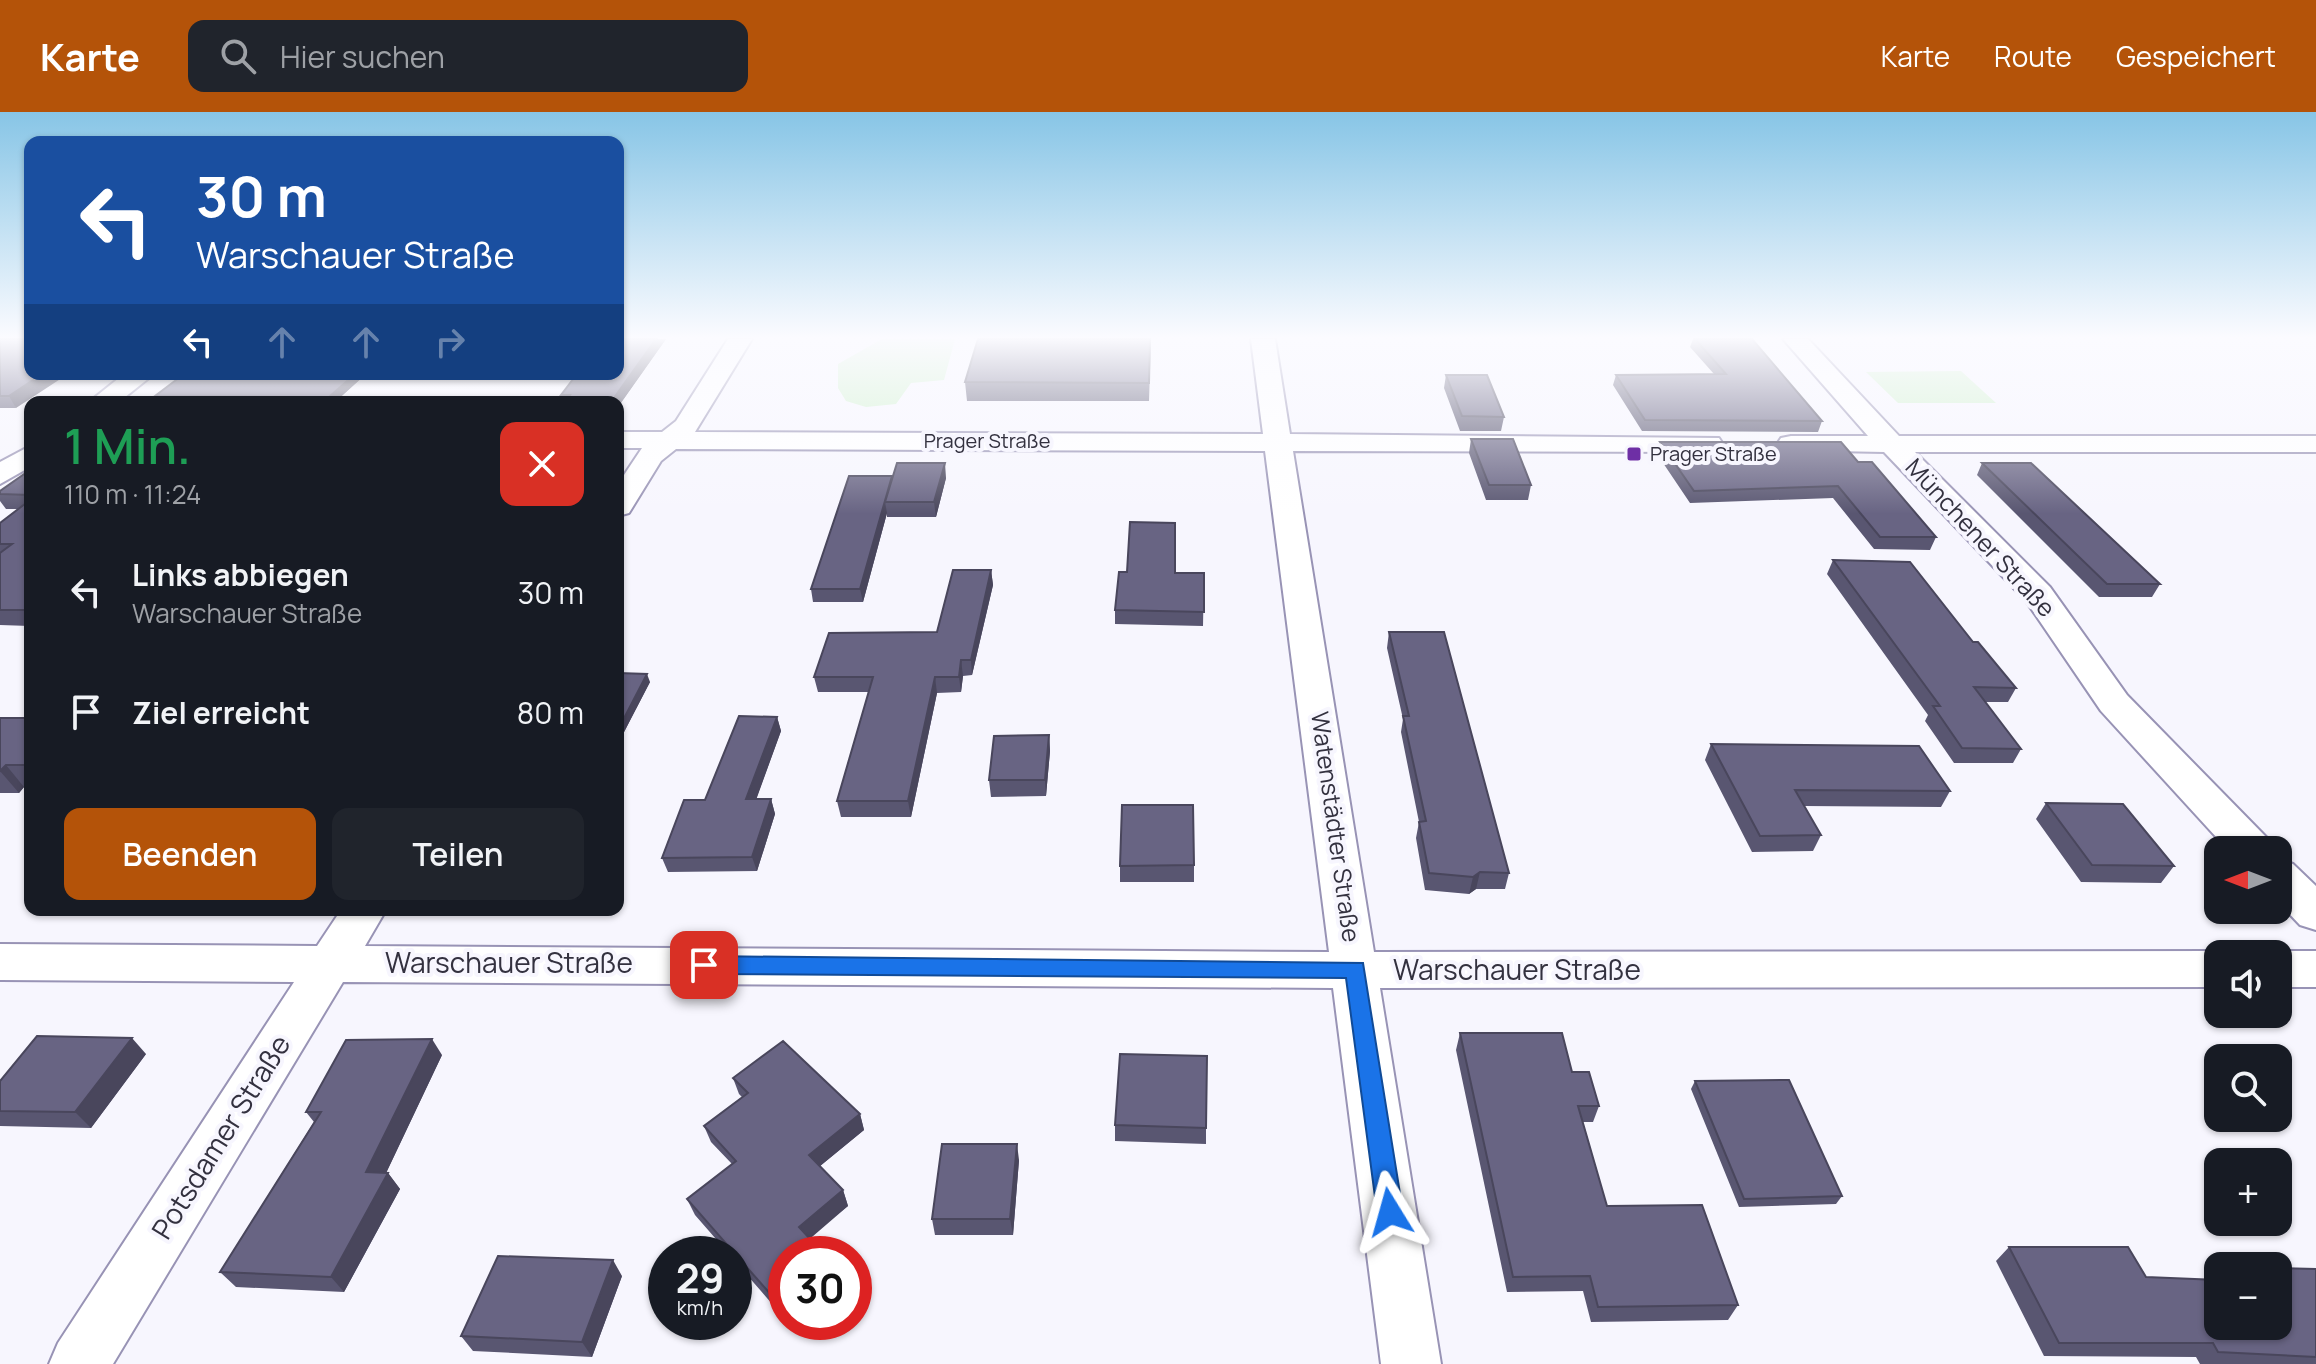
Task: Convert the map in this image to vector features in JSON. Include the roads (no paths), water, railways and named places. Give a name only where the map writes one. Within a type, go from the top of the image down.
[{"type":"street","points":[[624,497],[650,456],[686,426],[704,397]]},
{"type":"street","name":"Watenstädter Straße","points":[[1272,397],[1411,1364]]},
{"type":"street","name":"Münchener Straße","points":[[1848,397],[2038,594],[2114,703],[2240,836]]},
{"type":"street","points":[[0,438],[24,438]]},
{"type":"street","name":"Prager Straße","points":[[624,440],[1739,444]]},
{"type":"street","points":[[1770,444],[2316,444]]},
{"type":"street","points":[[0,475],[24,458]]},
{"type":"street","points":[[2292,889],[2316,913]]},
{"type":"street","name":"Potsdamer Straße","points":[[79,1364],[360,916]]},
{"type":"street","name":"Warschauer Straße","points":[[0,962],[1355,970],[2204,969]]},
{"type":"street","points":[[2292,969],[2316,969]]},
{"type":"place","name":"Prager Straße","points":[[1634,454]]}]
